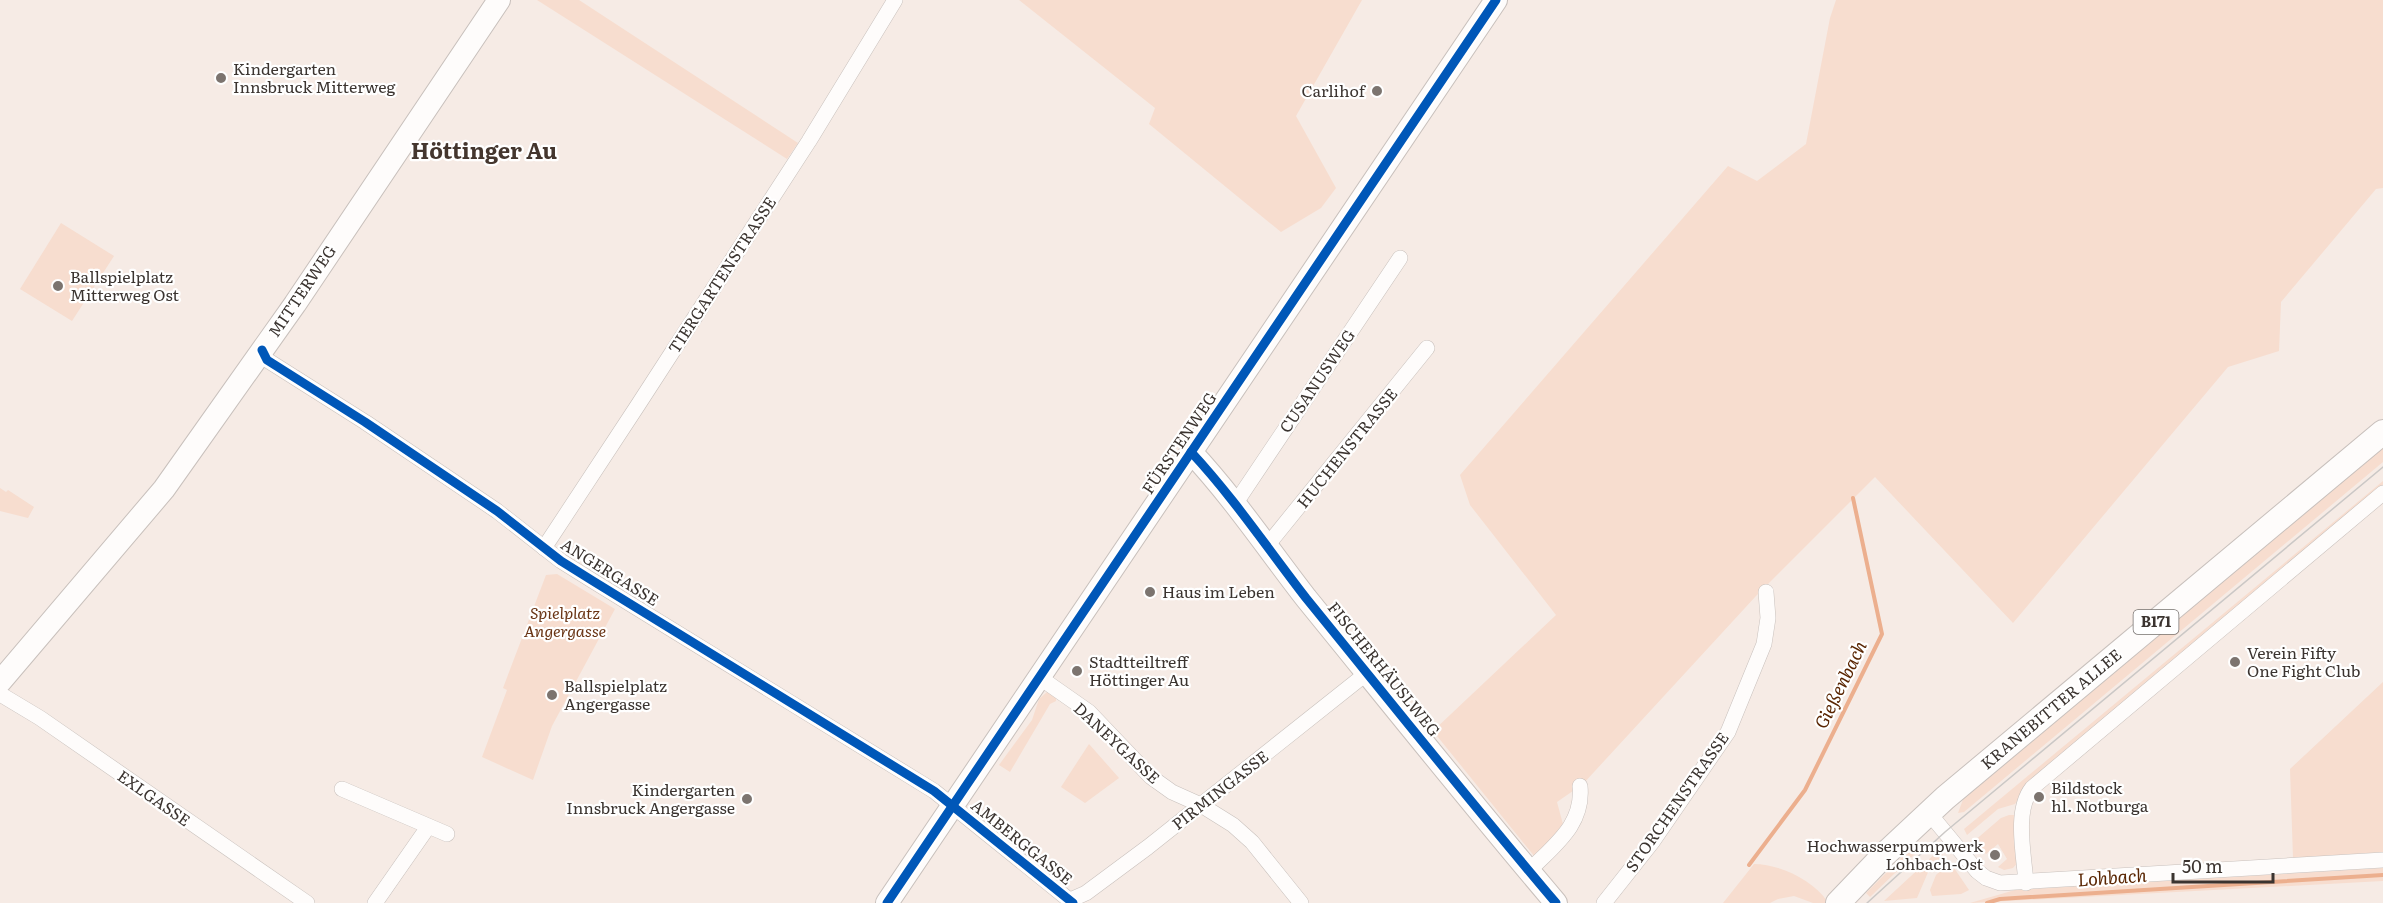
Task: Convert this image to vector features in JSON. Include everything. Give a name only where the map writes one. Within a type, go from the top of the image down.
[{"type":"main road","name":"KRANEBITTER ALLEE","points":[[1838,903],[1929,813],[2383,432]]},
{"type":"street","name":"MITTERWEG","points":[[0,682],[164,489],[295,304],[499,0]]},
{"type":"street","name":"TIERGARTENSTRASSE","points":[[544,548],[808,141],[895,0]]},
{"type":"street","name":"FÜRSTENWEG","points":[[887,903],[1496,0]]},
{"type":"street","name":"CUSANUSWEG","points":[[1235,504],[1400,258]]},
{"type":"street","name":"HUCHENSTRASSE","points":[[1266,548],[1427,348]]},
{"type":"street","name":"ANGERGASSE","points":[[262,350],[267,360],[422,460],[593,581],[953,804]]},
{"type":"street","name":"FISCHERHÄUSLWEG","points":[[1191,452],[1235,504],[1266,548],[1367,673],[1556,903]]},
{"type":"street","points":[[2026,883],[2022,817],[2024,801],[2032,788],[2383,493]]},
{"type":"street","name":"STORCHENSTRASSE","points":[[1604,903],[1653,842],[1728,732],[1764,644],[1767,626],[1766,592]]},
{"type":"street","name":"PIRMINGASSE","points":[[1071,902],[1201,805],[1367,673]]},
{"type":"street","name":"DANEYGASSE","points":[[1039,677],[1089,712],[1151,777],[1172,792],[1201,805],[1233,825],[1252,842],[1301,903]]},
{"type":"street","name":"EXLGASSE","points":[[0,694],[33,714],[308,903]]},
{"type":"street","points":[[1529,871],[1569,830],[1576,819],[1581,798],[1580,786]]},
{"type":"street","points":[[342,789],[447,834]]},
{"type":"street","name":"AMBERGGASSE","points":[[953,804],[1071,902]]},
{"type":"street","points":[[1929,813],[1974,868],[1983,876],[1997,882],[2026,883],[2383,860]]},
{"type":"street","points":[[375,903],[428,826]]},
{"type":"green space","points":[[537,0],[579,0],[798,143],[787,159]]},
{"type":"green space","points":[[1019,0],[1362,0],[1296,116],[1336,188],[1321,208],[1281,232],[1149,124],[1155,108]]},
{"type":"green space","points":[[1836,0],[2383,0],[2383,188],[2376,189],[2281,302],[2279,351],[2228,367],[2013,623],[1875,477],[1756,596],[1583,784],[1557,802],[1564,828],[1535,857],[1433,731],[1556,615],[1470,505],[1460,475],[1728,166],[1757,181],[1806,144],[1830,18]]},
{"type":"green space","points":[[61,223],[114,256],[72,321],[20,289]]},
{"type":"green space","points":[[2383,442],[2383,462],[1964,812],[1958,813],[1965,794]]},
{"type":"green space","points":[[2383,481],[2383,487],[2028,784],[2015,804],[1998,809],[1967,835],[1964,829]]},
{"type":"green space","points":[[0,488],[6,492],[8,490],[34,507],[28,518],[0,511]]},
{"type":"green space","name":"Spielplatz Angergasse","points":[[557,574],[615,609],[552,726],[533,780],[482,757],[507,690],[503,688],[546,575]]},
{"type":"green space","points":[[2383,682],[2383,852],[2293,858],[2290,769]]},
{"type":"green space","points":[[1047,692],[1056,698],[1056,701],[1050,704],[1010,772],[999,765],[1032,720],[1039,699]]},
{"type":"green space","points":[[1089,744],[1119,778],[1085,803],[1061,787]]},
{"type":"green space","points":[[2015,815],[2018,862],[2013,868],[2004,870],[1998,867],[2007,859],[1998,844],[1986,854],[1981,853],[1973,842],[2001,818]]},
{"type":"green space","points":[[1920,846],[1920,849],[1870,897],[1866,893],[1904,855]]},
{"type":"green space","points":[[1938,851],[1943,855],[1929,870],[1917,898],[1884,901]]},
{"type":"green space","points":[[1950,862],[1969,890],[1961,894],[1932,896],[1930,890],[1936,875]]},
{"type":"green space","points":[[1754,864],[1774,867],[1795,875],[1821,893],[1826,903],[1813,903],[1794,896],[1770,903],[1723,903]]},
{"type":"green space","points":[[2383,868],[2383,881],[1970,903],[2015,890]]},
{"type":"waterway","name":"Gießenbach","points":[[1749,865],[1805,790],[1882,634],[1853,498]]},
{"type":"waterway","name":"Lohbach","points":[[1987,903],[2000,899],[2383,875]]},
{"type":"tram line","points":[[1867,903],[1945,832],[2383,467]]},
{"type":"cycle path","points":[[887,903],[1496,0]]},
{"type":"cycle path","points":[[262,350],[267,360],[365,422],[497,511],[561,561],[934,791],[1073,903]]},
{"type":"cycle path","points":[[1191,452],[1236,505],[1306,598],[1556,903]]},
{"type":"place","name":"Kindergarten Innsbruck Mitterweg","points":[[221,78]]},
{"type":"place","name":"Carlihof","points":[[1377,91]]},
{"type":"place","name":"Ballspielplatz Mitterweg Ost","points":[[58,286]]},
{"type":"place","name":"Haus im Leben","points":[[1150,592]]},
{"type":"place","name":"Verein Fifty One Fight Club","points":[[2235,662]]},
{"type":"place","name":"Stadtteiltreff Höttinger Au","points":[[1077,671]]},
{"type":"place","name":"Ballspielplatz Angergasse","points":[[552,695]]},
{"type":"place","name":"Bildstock hl. Notburga","points":[[2039,797]]},
{"type":"place","name":"Kindergarten Innsbruck Angergasse","points":[[747,799]]},
{"type":"place","name":"Hochwasserpumpwerk Lohbach-Ost","points":[[1995,855]]},
{"type":"district","name":"Höttinger Au","points":[[484,151]]}]
